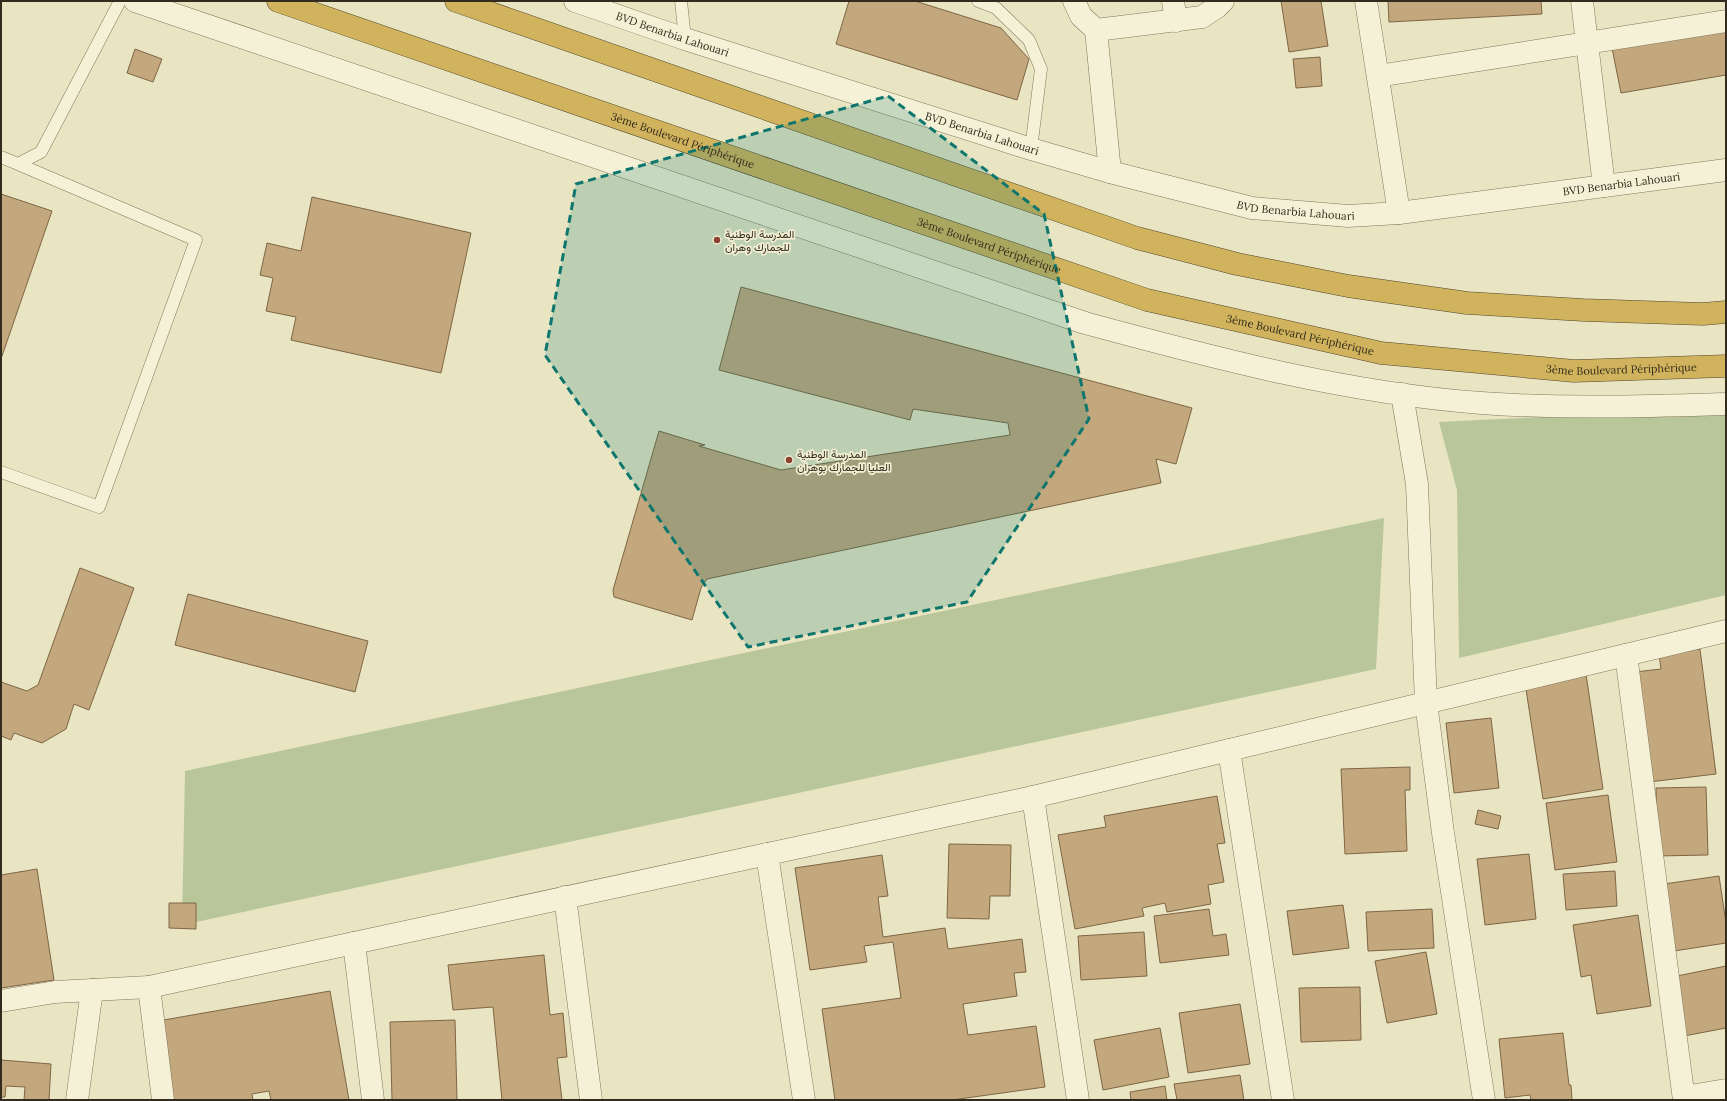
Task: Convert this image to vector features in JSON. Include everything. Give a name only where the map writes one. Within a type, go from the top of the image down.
[{"type":"highway","name":"3ème Boulevard Périphérique","points":[[278,1],[1146,300],[1381,353],[1574,371],[1726,366]]},
{"type":"highway","points":[[456,1],[1137,238],[1236,264],[1348,286],[1467,303],[1598,311],[1703,314],[1726,312]]},
{"type":"street","points":[[135,1],[1085,323],[1178,348],[1278,372],[1402,394],[1481,403],[1590,407],[1726,404]]},
{"type":"street","name":"BVD Benarbia Lahouari","points":[[575,1],[686,39],[1031,149],[1110,172],[1252,208],[1348,216],[1398,212],[1726,170]]},
{"type":"street","points":[[1074,1],[1081,16],[1096,30],[1110,172]]},
{"type":"street","points":[[1096,30],[1175,11],[1202,17],[1223,1]]},
{"type":"street","points":[[1366,1],[1398,212]]},
{"type":"street","points":[[1582,1],[1604,186]]},
{"type":"street","points":[[1378,76],[1726,21]]},
{"type":"street","points":[[1402,394],[1417,484],[1426,703],[1443,833],[1484,1100]]},
{"type":"street","points":[[1,1001],[55,992],[149,987],[565,898],[1033,797],[1726,631]]},
{"type":"street","points":[[1626,655],[1684,1098],[1726,1090]]},
{"type":"street","points":[[1228,750],[1283,1100]]},
{"type":"street","points":[[1033,797],[1078,1100]]},
{"type":"street","points":[[767,854],[804,1100]]},
{"type":"street","points":[[565,898],[591,1100]]},
{"type":"street","points":[[354,943],[373,1100]]},
{"type":"street","points":[[149,987],[163,1100]]},
{"type":"street","points":[[77,1100],[92,990]]},
{"type":"lane","points":[[18,164],[41,152],[120,1]]},
{"type":"lane","points":[[681,1],[686,39]]},
{"type":"lane","points":[[978,1],[996,8],[1029,40],[1041,69],[1031,149]]},
{"type":"lane","points":[[1,158],[196,240],[99,507],[1,472]]},
{"type":"highlighted area","points":[[888,96],[1044,214],[1089,419],[967,602],[748,647],[545,355],[576,184]]},
{"type":"green space","points":[[1726,408],[1726,595],[1459,658],[1457,490],[1439,422]]},
{"type":"green space","points":[[1384,518],[1376,669],[182,925],[185,771]]},
{"type":"building","points":[[849,1],[915,1],[1001,28],[1029,59],[1017,100],[836,44]]},
{"type":"building","points":[[1281,1],[1321,1],[1328,46],[1289,52]]},
{"type":"building","points":[[1388,1],[1541,1],[1542,14],[1389,22]]},
{"type":"building","points":[[1726,19],[1726,75],[1621,93],[1612,48]]},
{"type":"building","points":[[135,49],[162,59],[153,82],[127,73]]},
{"type":"building","points":[[1320,57],[1322,86],[1296,88],[1293,59]]},
{"type":"building","points":[[1,194],[52,211],[1,359]]},
{"type":"building","points":[[312,197],[471,233],[441,373],[291,340],[296,317],[266,311],[273,278],[260,275],[267,243],[301,251]]},
{"type":"building","points":[[741,287],[1192,408],[1176,464],[1156,459],[1161,483],[707,579],[701,588],[692,620],[614,597],[613,590],[659,431],[705,445],[699,446],[781,470],[1010,435],[1008,423],[913,409],[910,420],[719,370]]},
{"type":"building","points":[[80,568],[134,588],[89,710],[74,704],[66,729],[42,743],[14,733],[11,740],[1,736],[1,682],[27,691],[38,685]]},
{"type":"building","points":[[188,594],[368,641],[355,692],[175,645]]},
{"type":"building","points":[[1700,649],[1716,774],[1649,782],[1635,672],[1661,669],[1659,654]]},
{"type":"building","points":[[1586,674],[1603,789],[1543,799],[1525,683]]},
{"type":"building","points":[[1491,718],[1499,788],[1454,793],[1446,723]]},
{"type":"building","points":[[1410,767],[1410,790],[1405,790],[1407,851],[1345,854],[1341,769]]},
{"type":"building","points":[[1706,787],[1708,855],[1657,856],[1656,788]]},
{"type":"building","points":[[1608,795],[1617,862],[1555,870],[1546,803]]},
{"type":"building","points":[[1217,796],[1225,843],[1217,844],[1224,882],[1208,885],[1211,904],[1167,912],[1165,903],[1142,908],[1144,916],[1075,929],[1058,835],[1106,827],[1104,816]]},
{"type":"building","points":[[1478,810],[1501,816],[1498,829],[1475,824]]},
{"type":"building","points":[[949,844],[1011,845],[1010,896],[990,896],[989,919],[947,918]]},
{"type":"building","points":[[1529,854],[1536,919],[1485,925],[1477,859]]},
{"type":"building","points":[[882,855],[888,896],[878,897],[883,937],[945,928],[948,949],[1022,939],[1026,972],[1014,973],[1017,996],[963,1004],[968,1035],[1036,1026],[1045,1087],[952,1100],[835,1100],[822,1009],[901,998],[893,942],[864,946],[867,962],[810,970],[795,868]]},
{"type":"building","points":[[37,869],[54,980],[1,988],[1,875]]},
{"type":"building","points":[[1615,871],[1617,906],[1566,910],[1563,874]]},
{"type":"building","points":[[1719,876],[1726,923],[1726,943],[1674,951],[1664,884]]},
{"type":"building","points":[[169,903],[196,903],[196,929],[169,928]]},
{"type":"building","points":[[1343,905],[1349,948],[1293,955],[1287,911]]},
{"type":"building","points":[[1209,909],[1213,936],[1226,934],[1229,955],[1160,963],[1154,916]]},
{"type":"building","points":[[1432,909],[1434,948],[1368,951],[1366,912]]},
{"type":"building","points":[[1638,915],[1651,1006],[1597,1014],[1591,975],[1581,977],[1573,925]]},
{"type":"building","points":[[1144,932],[1147,976],[1081,980],[1078,936]]},
{"type":"building","points":[[1426,952],[1437,1014],[1387,1023],[1375,961]]},
{"type":"building","points":[[544,955],[550,1015],[563,1013],[567,1057],[557,1058],[562,1100],[502,1100],[493,1007],[453,1010],[448,965]]},
{"type":"building","points":[[1726,966],[1726,1028],[1684,1036],[1672,977]]},
{"type":"building","points":[[1360,987],[1361,1040],[1301,1042],[1299,988]]},
{"type":"building","points":[[330,991],[349,1100],[271,1100],[269,1091],[252,1094],[253,1100],[172,1100],[158,1021]]},
{"type":"building","points":[[1240,1004],[1250,1064],[1188,1073],[1179,1013]]},
{"type":"building","points":[[455,1020],[457,1100],[392,1100],[390,1022]]},
{"type":"building","points":[[1160,1028],[1169,1077],[1103,1090],[1094,1040]]},
{"type":"building","points":[[1563,1033],[1572,1100],[1531,1100],[1530,1095],[1505,1098],[1499,1039]]},
{"type":"building","points":[[1,1060],[51,1064],[49,1100],[24,1100],[25,1087],[6,1086],[5,1097],[1,1097]]},
{"type":"building","points":[[1240,1075],[1244,1100],[1177,1100],[1174,1084]]},
{"type":"building","points":[[1165,1086],[1167,1100],[1131,1100],[1130,1092]]},
{"type":"place","name":"المدرسة الوطنية للجمارك وهران","points":[[717,240]]},
{"type":"place","name":"المدرسة الوطنية العليا للجمارك بوهران","points":[[789,460]]}]
